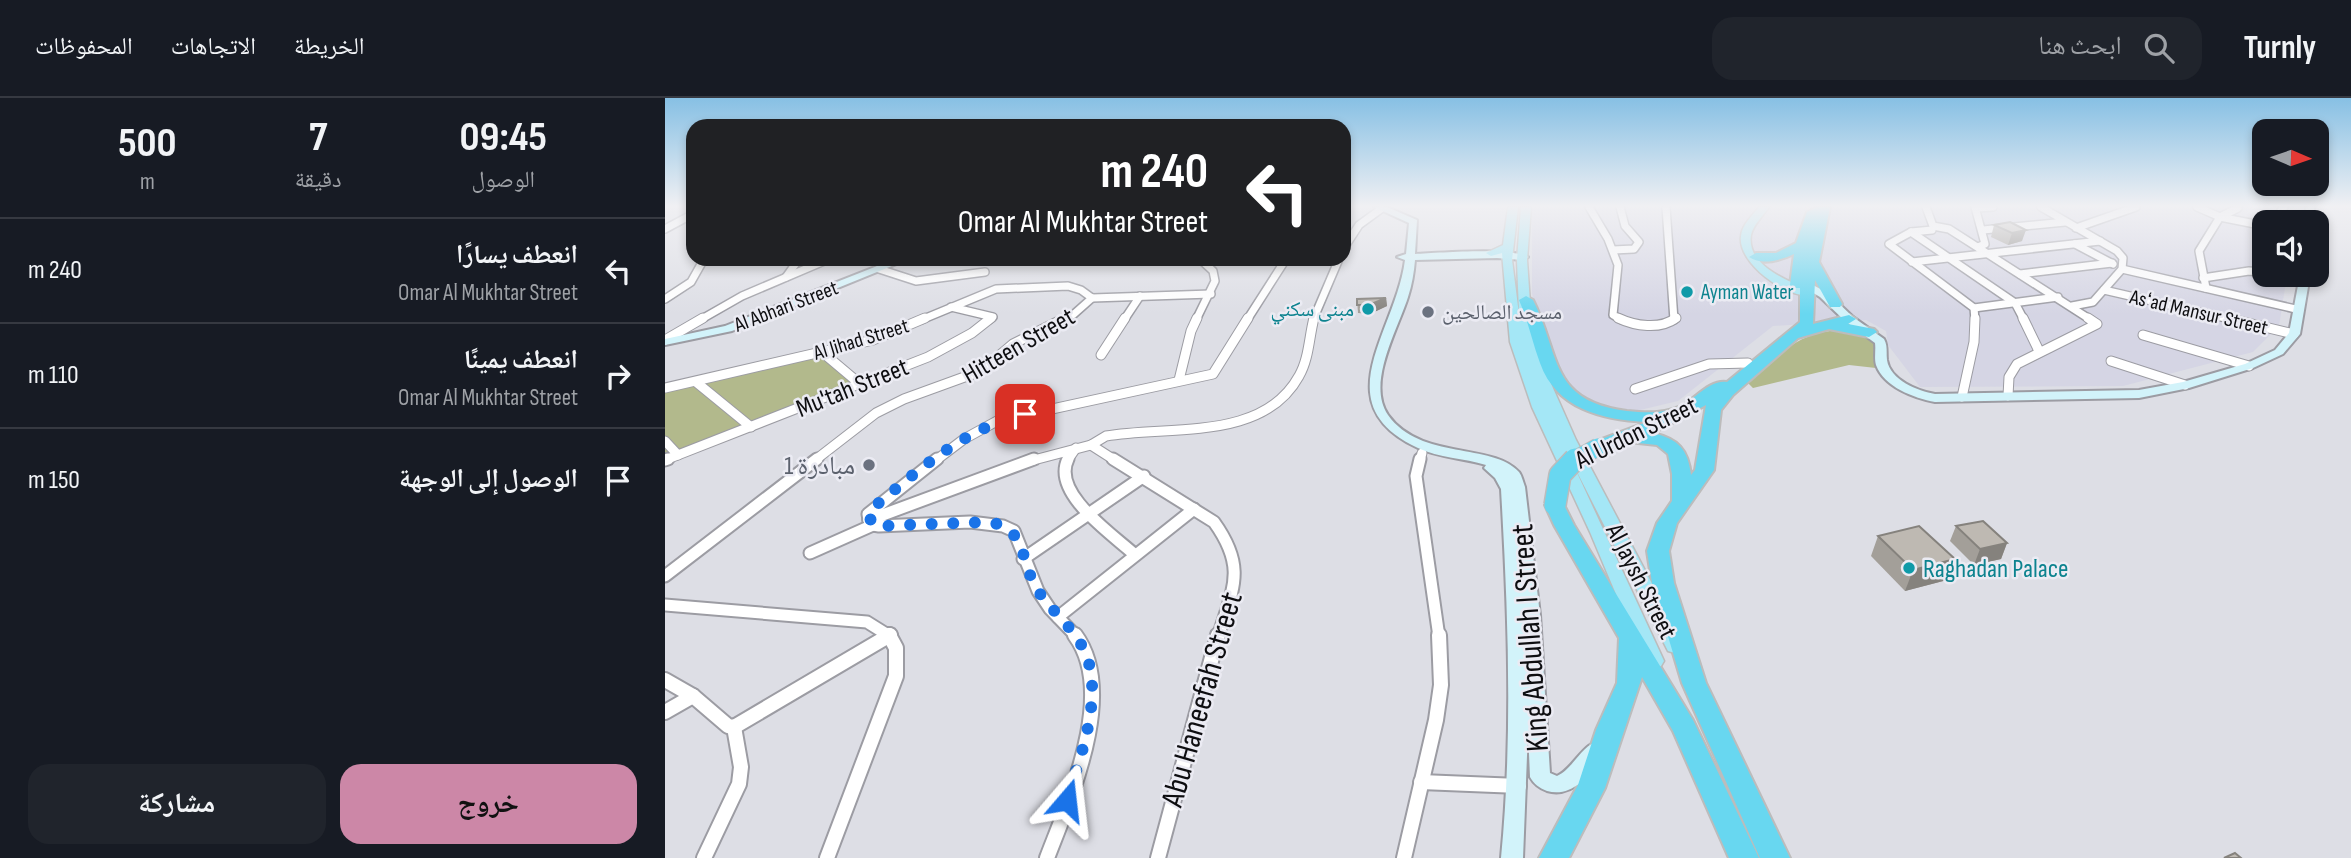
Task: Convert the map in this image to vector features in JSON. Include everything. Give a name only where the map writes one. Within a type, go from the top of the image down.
[{"type":"highway","points":[[1802,287],[1813,263],[1817,242]]},
{"type":"highway","points":[[1753,256],[1777,257],[1802,245]]},
{"type":"highway","name":"Al Urdon Street","points":[[1684,727],[1564,525],[1555,505],[1556,480],[1562,469],[1573,460],[1598,447],[1676,417],[1699,404],[1798,323],[1802,287],[1802,245]]},
{"type":"highway","points":[[1813,263],[1835,304]]},
{"type":"highway","name":"Al Urdon Street","points":[[1694,683],[1659,564],[1661,538],[1704,470],[1712,410],[1727,391],[1796,334],[1807,321],[1802,287]]},
{"type":"highway","points":[[1526,300],[1534,316],[1551,370],[1564,389],[1587,405],[1617,415],[1676,417]]},
{"type":"highway","points":[[1815,328],[1856,324]]},
{"type":"highway","points":[[1796,334],[1815,328],[1856,324]]},
{"type":"highway","points":[[1623,438],[1650,437],[1672,446],[1682,462],[1682,501]]},
{"type":"highway","points":[[1554,858],[1591,788],[1609,730],[1629,683],[1631,638]]},
{"type":"highway","name":"Al Jaysh Street","points":[[1694,683],[1775,858]]},
{"type":"highway","name":"Al Jaysh Street","points":[[1684,727],[1744,858]]},
{"type":"main road","points":[[1408,242],[1383,339],[1371,371],[1369,399],[1383,428],[1405,445],[1493,467]]},
{"type":"main road","points":[[1510,253],[1511,242]]},
{"type":"main road","points":[[1510,253],[1514,242]]},
{"type":"main road","points":[[1747,242],[1753,256],[1767,271],[1835,304],[1856,324]]},
{"type":"main road","points":[[1406,254],[1510,253]]},
{"type":"main road","points":[[1406,254],[1510,253]]},
{"type":"main road","name":"Al Jaysh Street","points":[[1510,253],[1526,300],[1526,332],[1541,378],[1569,440],[1694,683]]},
{"type":"main road","name":"Al Jaysh Street","points":[[1510,253],[1514,333],[1529,384],[1684,727]]},
{"type":"main road","name":"Al Abhari Street","points":[[665,341],[692,338],[728,329],[886,266]]},
{"type":"main road","points":[[1802,287],[1880,341],[1883,366],[1902,386],[1925,397],[2122,396],[2185,385],[2249,366],[2279,352],[2294,334],[2303,287]]},
{"type":"main road","name":"King Abdullah I Street","points":[[1493,467],[1514,475],[1520,502],[1532,615],[1540,777],[1552,784],[1571,780],[1579,773],[1609,730]]},
{"type":"main road","name":"King Abdullah I Street","points":[[1493,467],[1508,489],[1517,610],[1519,786],[1512,858]]},
{"type":"street","points":[[1609,242],[1618,271],[1612,312],[1614,317],[1620,321],[1663,325],[1675,322],[1669,242]]},
{"type":"street","points":[[1613,250],[1634,248],[1639,242]]},
{"type":"street","points":[[1893,242],[1891,247],[1974,308],[1977,323],[1975,346],[1962,397]]},
{"type":"street","points":[[1927,242],[2014,303],[2039,351]]},
{"type":"street","points":[[1971,242],[2097,324],[2039,351],[2011,369],[2008,396]]},
{"type":"street","points":[[1978,247],[1985,242]]},
{"type":"street","points":[[1912,262],[2088,242]]},
{"type":"street","points":[[2072,306],[2093,302],[2122,269],[2124,263],[2120,253],[2102,242]]},
{"type":"street","points":[[2204,242],[2199,251],[2206,288]]},
{"type":"street","points":[[2075,244],[2122,269],[2300,310]]},
{"type":"street","points":[[2020,274],[2112,263]]},
{"type":"street","points":[[665,299],[691,282],[700,266]]},
{"type":"street","points":[[786,277],[794,266]]},
{"type":"street","points":[[665,341],[742,296],[812,266]]},
{"type":"street","points":[[1179,380],[1191,331],[1211,293],[1215,276],[1206,266]]},
{"type":"street","points":[[871,523],[868,514],[880,502],[964,439],[988,425],[1015,416],[1179,380],[1205,377],[1217,371],[1282,266]]},
{"type":"street","points":[[810,554],[871,523],[1022,464],[1091,445],[1106,436],[1253,419],[1281,403],[1300,376],[1314,318],[1336,266]]},
{"type":"street","points":[[879,269],[913,281],[985,272]]},
{"type":"street","points":[[2203,278],[2252,271]]},
{"type":"street","name":"Al Jihad Street","points":[[665,388],[885,336],[986,291],[1015,287],[1076,287],[1092,298]]},
{"type":"street","name":"Asʻad Mansur Street","points":[[2104,290],[2294,334]]},
{"type":"street","points":[[1092,298],[1211,293]]},
{"type":"street","points":[[1101,355],[1140,296]]},
{"type":"street","name":"Hitteen Street","points":[[665,576],[883,408],[981,371],[1020,339],[1074,314],[1092,298]]},
{"type":"street","points":[[1974,308],[2058,298]]},
{"type":"street","name":"Mu'tah Street","points":[[665,460],[950,346],[993,317],[951,307]]},
{"type":"street","points":[[2143,335],[2249,366]]},
{"type":"street","points":[[822,352],[860,383]]},
{"type":"street","points":[[2111,361],[2185,385]]},
{"type":"street","points":[[1636,389],[1709,364],[1748,363]]},
{"type":"street","points":[[697,382],[751,427]]},
{"type":"street","points":[[665,441],[678,455]]},
{"type":"street","name":"Abu Haneefah Street","points":[[1091,445],[1214,522],[1233,553],[1236,578],[1207,671],[1158,858]]},
{"type":"street","points":[[1076,448],[1064,470],[1066,485],[1090,514],[1134,554]]},
{"type":"street","points":[[1404,858],[1436,720],[1441,685],[1438,620],[1416,476],[1423,450]]},
{"type":"street","points":[[1023,559],[1144,476]]},
{"type":"street","points":[[1058,617],[1194,509]]},
{"type":"street","points":[[871,523],[1003,524],[1014,531],[1034,584],[1084,650],[1089,674],[1092,718],[1047,858]]},
{"type":"street","points":[[665,564],[684,561]]},
{"type":"street","points":[[665,605],[867,622],[891,635],[898,652],[896,676],[828,858]]},
{"type":"street","points":[[665,681],[693,696],[727,726],[734,727],[891,635]]},
{"type":"street","points":[[665,712],[693,696]]},
{"type":"street","points":[[704,858],[739,784],[741,767],[734,727]]},
{"type":"street","points":[[1421,782],[1519,786]]},
{"type":"shaded area","points":[[1532,242],[2252,242],[2252,287],[2285,287],[2279,326],[2253,352],[2123,386],[1920,387],[1888,345],[1886,331],[1866,320],[1773,326],[1678,401],[1636,411],[1598,404],[1563,383],[1538,326],[1532,293]]},
{"type":"green space","points":[[1817,333],[1855,333],[1876,344],[1876,368],[1849,365],[1753,388],[1747,382],[1795,343]]},
{"type":"green space","points":[[820,352],[853,384],[665,459],[665,388]]},
{"type":"building","points":[[1386,298],[1369,305],[1357,305],[1357,299]]},
{"type":"building","points":[[1983,521],[2007,543],[1980,549],[1956,526]]},
{"type":"building","points":[[1919,526],[1955,559],[1913,570],[1878,536]]},
{"type":"building","points":[[2235,853],[2241,858],[2224,858]]},
{"type":"place","name":"Ayman Water","points":[[1687,292]]},
{"type":"place","name":"مبنى سكني","points":[[1368,309]]},
{"type":"place","name":"مسجد الصالحين","points":[[1428,312]]},
{"type":"place","name":"مبادرة 1","points":[[869,465]]},
{"type":"place","name":"Raghadan Palace","points":[[1909,568]]},
{"type":"route","points":[[1025,414],[997,421],[964,439],[868,514],[873,525],[879,526],[996,522],[1014,531],[1034,584],[1084,650],[1089,674],[1092,718],[1067,800]]}]
